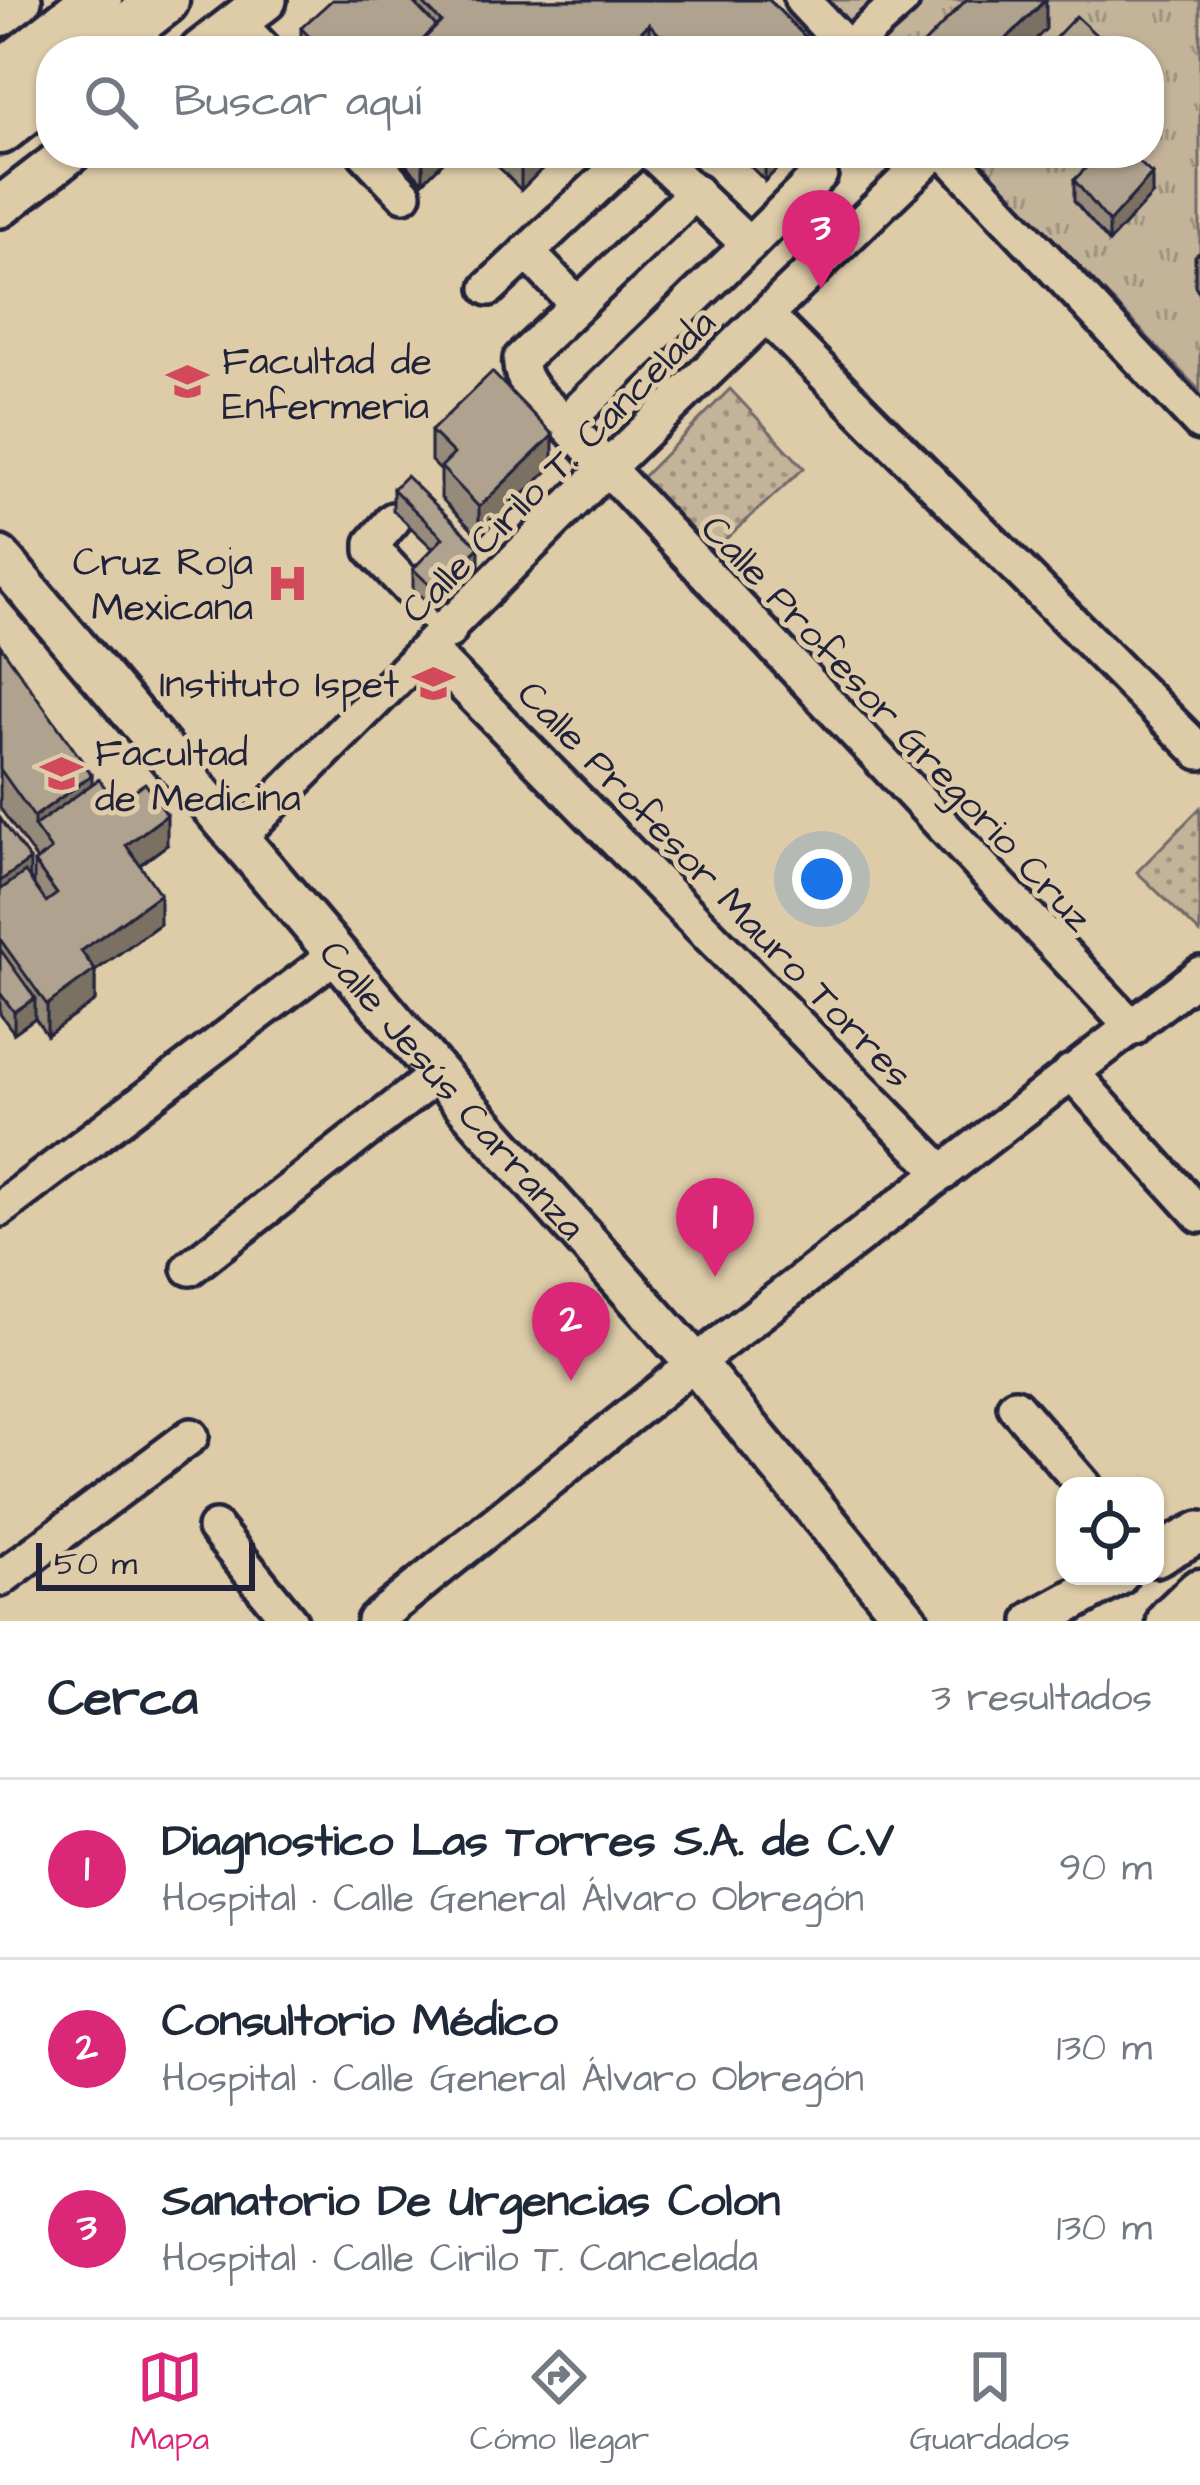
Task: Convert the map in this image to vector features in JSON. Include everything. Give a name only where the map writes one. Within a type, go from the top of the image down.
[{"type":"highway","points":[[52,36],[98,0]]},
{"type":"highway","points":[[118,36],[164,0]]},
{"type":"highway","points":[[0,77],[36,49]]},
{"type":"highway","points":[[0,129],[36,101]]},
{"type":"highway","points":[[1172,1621],[1200,1594]]},
{"type":"main road","points":[[0,16],[21,0]]},
{"type":"main road","points":[[219,36],[251,11]]},
{"type":"main road","points":[[0,207],[51,168]]},
{"type":"main road","name":"Calle Jesús Carranza","points":[[0,557],[438,1074],[695,1364],[908,1621]]},
{"type":"main road","points":[[1164,1551],[1200,1532]]},
{"type":"main road","points":[[1035,1621],[1101,1585]]},
{"type":"street","points":[[802,0],[836,36]]},
{"type":"street","points":[[864,36],[902,0]]},
{"type":"street","points":[[379,168],[404,194]]},
{"type":"street","points":[[488,288],[617,168]]},
{"type":"street","points":[[669,168],[748,245]]},
{"type":"street","name":"Calle Cirilo T. Cancelada","points":[[240,836],[605,470],[919,168]]},
{"type":"street","points":[[960,168],[1200,423]]},
{"type":"street","points":[[565,422],[820,174]]},
{"type":"street","points":[[526,252],[577,304],[696,192]]},
{"type":"street","name":"Calle Profesor Gregorio Cruz","points":[[577,304],[530,347],[520,371],[605,470],[1133,1028]]},
{"type":"street","points":[[767,316],[1200,752]]},
{"type":"street","name":"Calle Profesor Mauro Torres","points":[[393,520],[377,536],[374,550],[439,641],[943,1172]]},
{"type":"street","points":[[0,1209],[338,953]]},
{"type":"street","points":[[374,1621],[695,1364],[1200,974]]},
{"type":"street","points":[[1071,1072],[1200,1215]]},
{"type":"street","points":[[190,1268],[438,1074]]},
{"type":"street","points":[[1015,1406],[1076,1477]]},
{"type":"street","points":[[0,1579],[191,1436]]},
{"type":"street","points":[[214,1528],[290,1621]]},
{"type":"green space","points":[[822,0],[1200,0],[1200,391],[984,168],[1164,168],[1164,36],[857,36]]},
{"type":"green space","points":[[730,389],[804,468],[706,557],[633,487]]},
{"type":"green space","points":[[1200,808],[1200,933],[1137,872]]},
{"type":"building","points":[[332,0],[411,0],[436,26],[426,36],[309,36],[301,28]]},
{"type":"building","points":[[420,0],[769,0],[804,36],[661,36],[649,24],[637,36],[427,36],[441,22]]},
{"type":"building","points":[[966,0],[1045,0],[1009,36],[932,36]]},
{"type":"building","points":[[1076,16],[1097,36],[1057,36]]},
{"type":"building","points":[[1086,168],[1145,168],[1152,174],[1109,222],[1074,180]]},
{"type":"building","points":[[492,372],[553,435],[479,507],[441,467],[454,454],[431,431]]},
{"type":"building","points":[[406,476],[479,547],[436,591],[413,569],[443,538],[393,489]]},
{"type":"building","points":[[0,645],[92,775],[34,817],[0,769]]},
{"type":"building","points":[[99,779],[116,803],[145,783],[167,815],[126,845],[160,894],[81,951],[95,970],[47,1005],[0,939],[0,890],[25,872],[46,902],[57,894],[34,862],[51,850],[34,826]]},
{"type":"building","points":[[0,818],[30,860],[0,881]]},
{"type":"building","points":[[0,949],[35,998],[14,1012],[0,993]]},
{"type":"place","name":"Sanatorio De Urgencias Colon","points":[[821,289]]},
{"type":"place","name":"Facultad de Enfermeria","points":[[188,382]]},
{"type":"place","name":"Cruz Roja Mexicana","points":[[287,583]]},
{"type":"place","name":"Instituto Ispet","points":[[433,683]]},
{"type":"place","name":"Facultad de Medicina","points":[[61,774]]},
{"type":"place","name":"Diagnostico Las Torres S.A. de C.V","points":[[715,1277]]},
{"type":"place","name":"Consultorio Médico","points":[[571,1381]]}]
